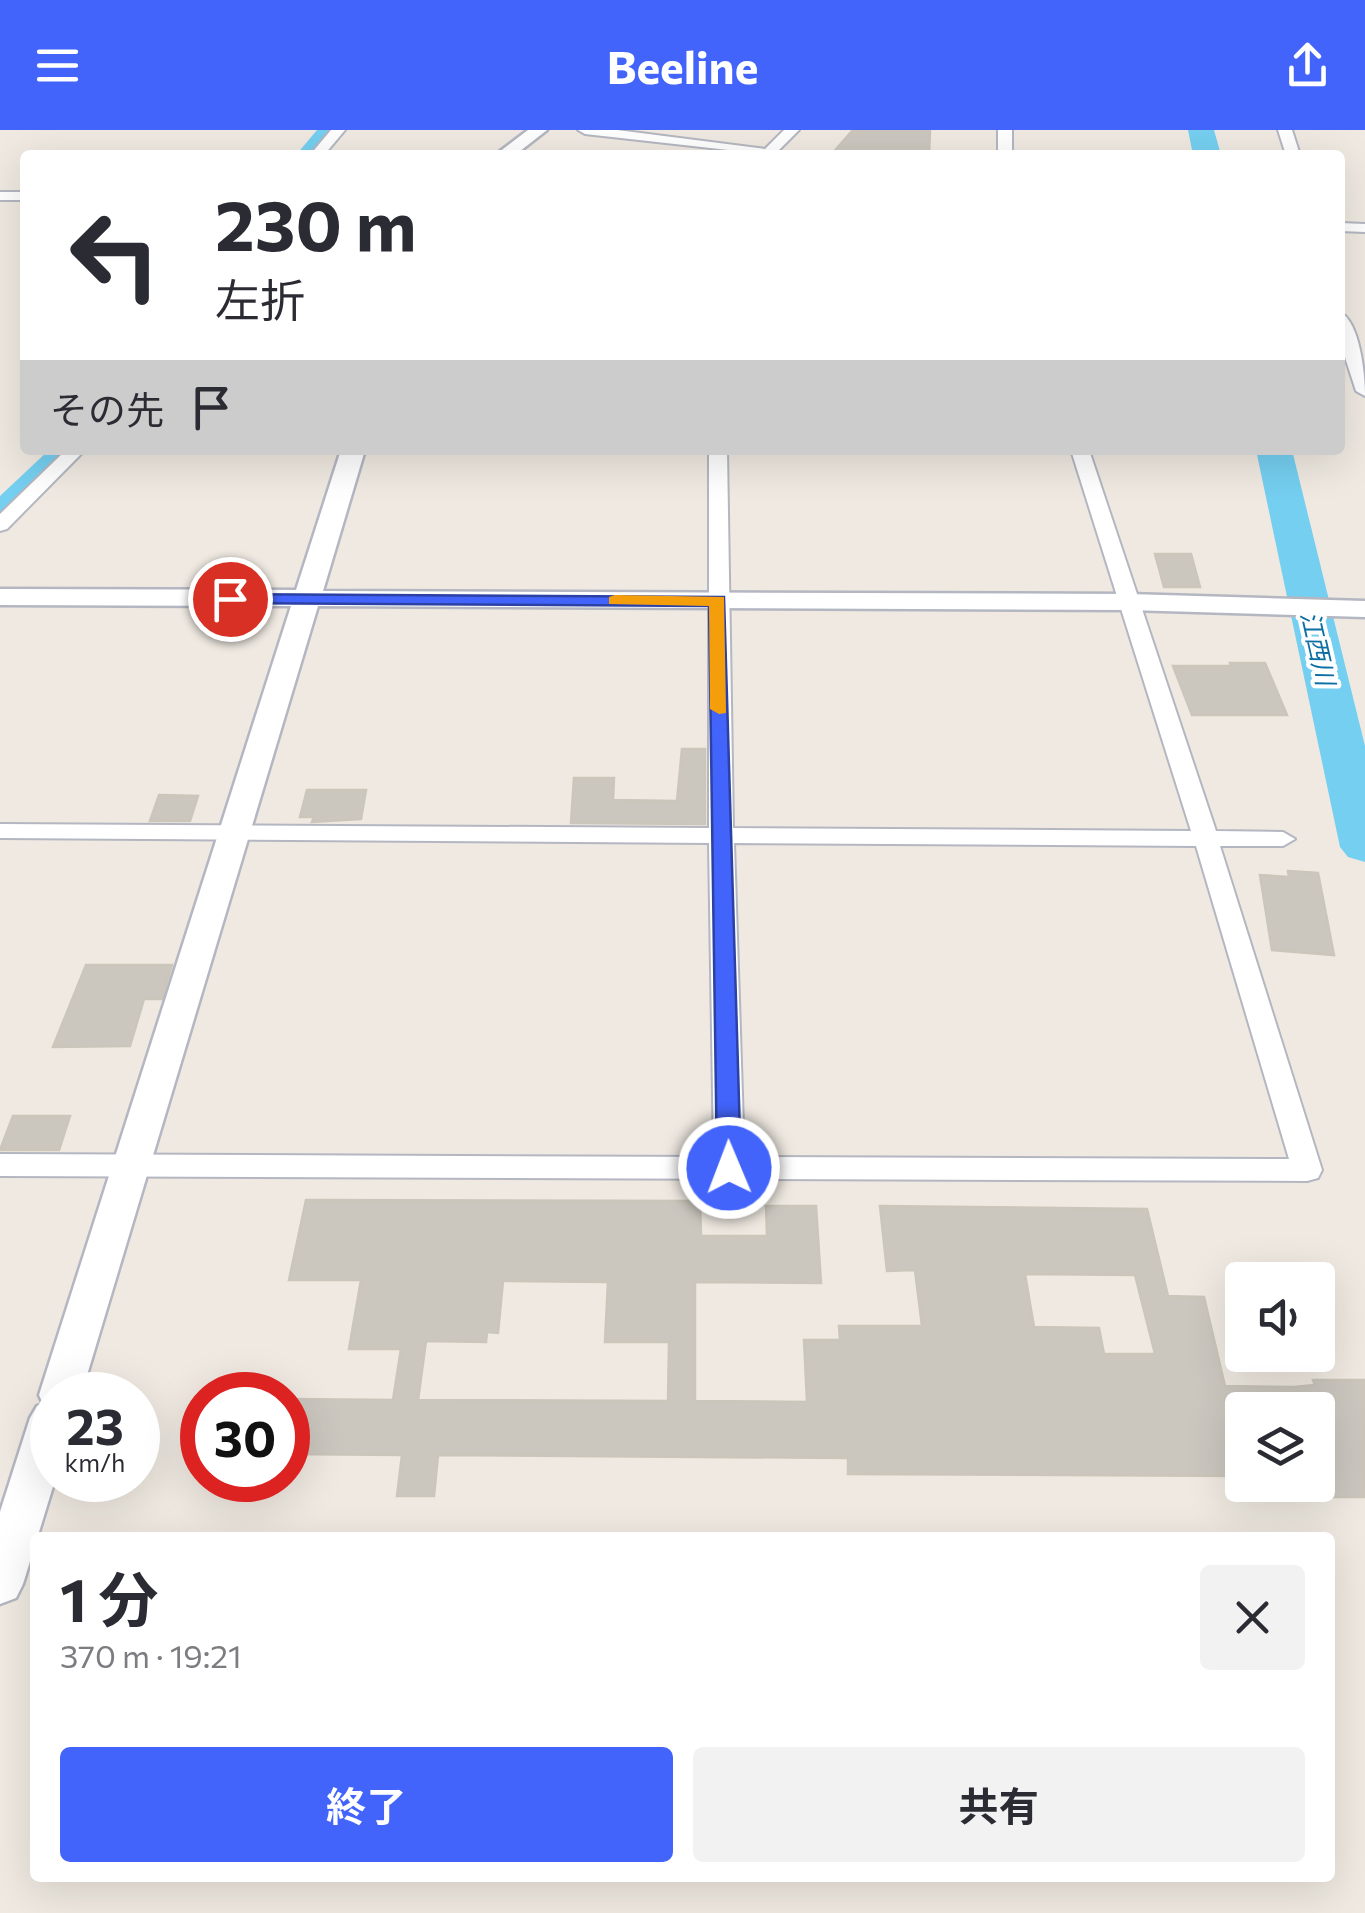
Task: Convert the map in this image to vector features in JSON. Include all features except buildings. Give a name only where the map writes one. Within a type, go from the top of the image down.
[{"type":"street","points":[[321,150],[338,130]]},
{"type":"street","points":[[511,150],[539,130]]},
{"type":"street","points":[[584,130],[736,150]]},
{"type":"street","points":[[771,150],[792,130]]},
{"type":"street","points":[[1345,331],[1365,391]]},
{"type":"street","points":[[0,525],[71,455]]},
{"type":"street","points":[[67,1372],[351,455]]},
{"type":"street","points":[[718,455],[729,1168]]},
{"type":"street","points":[[0,1165],[1306,1170],[1206,839],[1082,455]]},
{"type":"street","points":[[0,597],[1129,602],[1365,609]]},
{"type":"street","points":[[0,831],[1283,839]]},
{"type":"street","points":[[0,1584],[30,1488]]},
{"type":"waterway","points":[[308,150],[325,130]]},
{"type":"waterway","name":"江西川","points":[[1201,130],[1206,150]]},
{"type":"waterway","points":[[0,509],[56,455]]},
{"type":"waterway","name":"江西川","points":[[1275,455],[1365,847]]},
{"type":"slow traffic","points":[[615,600],[718,601],[719,709]]},
{"type":"route","points":[[230,599],[718,601],[729,1168]]}]
